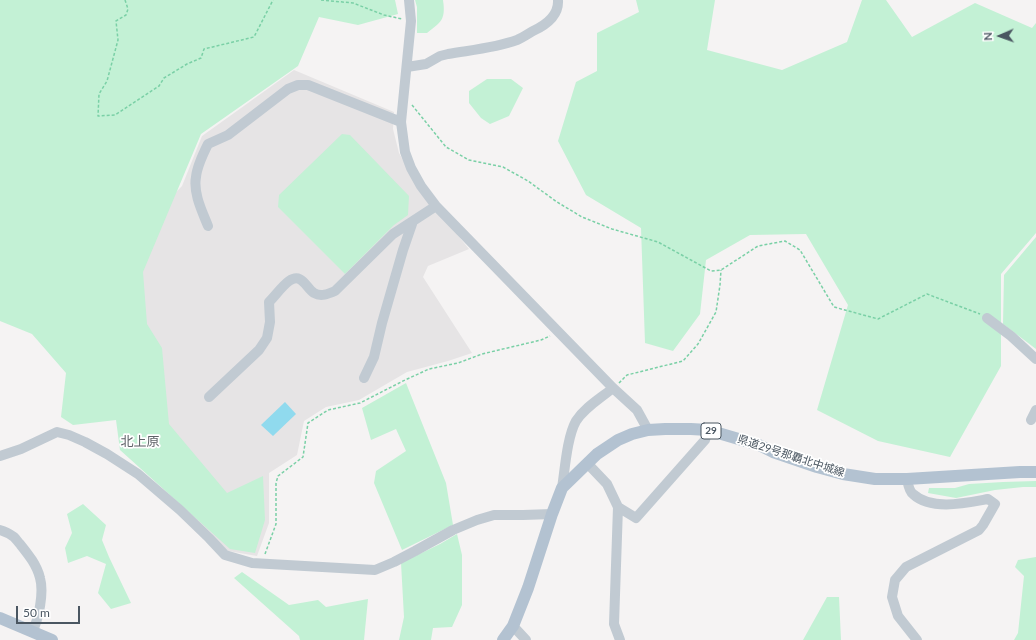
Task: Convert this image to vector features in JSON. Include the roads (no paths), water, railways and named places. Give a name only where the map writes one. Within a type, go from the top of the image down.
[{"type":"main road","name":"県道29号那覇北中城線","points":[[503,640],[513,626],[528,588],[562,488],[587,463],[607,446],[632,434],[648,430],[678,428],[708,430],[759,445],[773,452],[836,472],[875,479],[907,480],[1036,472]]},
{"type":"main road","points":[[0,618],[52,640]]},
{"type":"street","points":[[409,0],[411,21],[401,122],[406,152],[411,168],[421,186],[436,206],[637,410],[648,430]]},
{"type":"street","points":[[407,67],[426,64],[440,56],[448,54],[497,46],[518,40],[544,26],[552,18],[558,6],[558,0]]},
{"type":"street","points":[[208,226],[196,190],[195,177],[208,144],[228,135],[288,89],[298,85],[308,85],[401,122]]},
{"type":"street","points":[[209,397],[259,350],[267,338],[270,322],[269,302],[288,282],[294,279],[302,280],[314,293],[326,295],[335,291],[393,234],[436,206]]},
{"type":"street","points":[[364,378],[374,357],[384,316],[413,221]]},
{"type":"street","points":[[987,318],[1011,336],[1036,359]]},
{"type":"street","points":[[562,488],[571,432],[577,420],[590,406],[614,388]]},
{"type":"street","points":[[1031,420],[1036,410]]},
{"type":"street","points":[[618,506],[636,518],[705,440],[708,430]]},
{"type":"street","points":[[0,456],[22,449],[57,432],[69,435],[107,454],[138,474],[180,510],[225,555],[252,563],[375,570],[415,552],[453,530],[477,520],[494,515],[552,514]]},
{"type":"street","points":[[587,463],[607,484],[618,506],[614,624],[620,640]]},
{"type":"street","points":[[907,480],[911,493],[924,501],[943,505],[988,499],[995,504],[983,526],[979,530],[906,567],[895,580],[892,598],[898,616],[917,640]]},
{"type":"street","points":[[0,530],[14,537],[30,556],[40,578],[42,588],[41,598],[35,626],[32,632]]},
{"type":"street","points":[[513,626],[526,640]]},
{"type":"water","points":[[285,402],[296,414],[273,436],[261,425]]},
{"type":"district","name":"北上原","points":[[140,442]]}]
